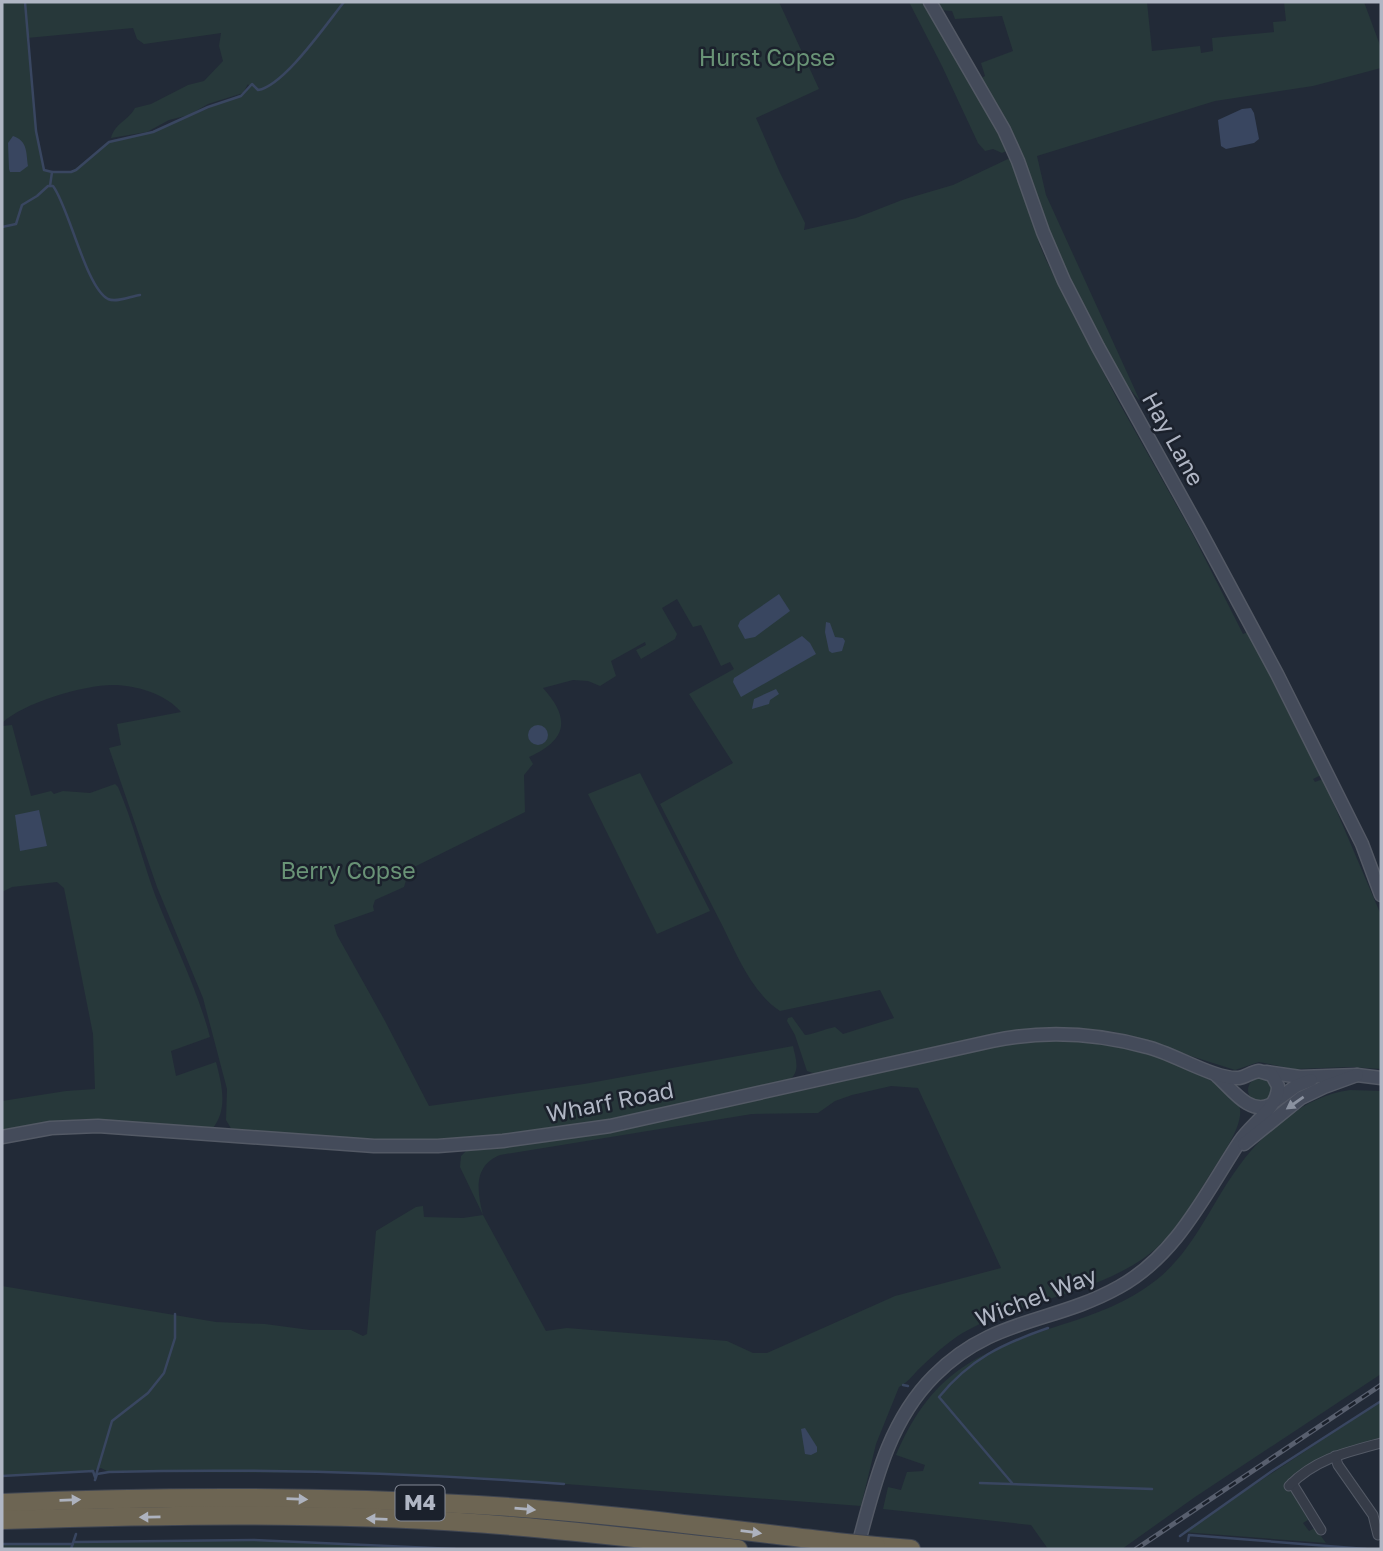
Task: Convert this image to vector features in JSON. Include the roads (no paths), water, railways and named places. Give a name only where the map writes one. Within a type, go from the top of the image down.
[{"type":"highway","name":"M4","points":[[2,1503],[253,1498],[478,1505],[627,1518],[911,1549]]},
{"type":"highway","name":"M4","points":[[2,1520],[240,1515],[473,1523],[738,1549]]},
{"type":"main road","name":"Hay Lane","points":[[930,2],[1004,130],[1043,232],[1074,299],[1277,674],[1362,844],[1381,895]]},
{"type":"main road","name":"Wharf Road","points":[[2,1137],[51,1128],[98,1126],[373,1146],[438,1146],[503,1141],[610,1126],[982,1043],[1037,1034],[1077,1034],[1122,1041],[1166,1052],[1214,1074],[1231,1078],[1246,1077],[1254,1072],[1381,1078]]},
{"type":"main road","points":[[1246,1077],[1241,1085],[1244,1100],[1256,1108],[1272,1104],[1278,1095],[1274,1077],[1266,1072]]},
{"type":"main road","name":"Wharf Road","points":[[1214,1074],[1244,1100]]},
{"type":"main road","points":[[1229,1159],[1301,1098],[1357,1075]]},
{"type":"main road","name":"Wharf Road","points":[[1272,1104],[1296,1086],[1318,1077]]},
{"type":"main road","name":"Wichel Way","points":[[1241,1138],[1246,1120],[1244,1100]]},
{"type":"main road","name":"Wichel Way","points":[[857,1549],[892,1436],[916,1396],[933,1377],[962,1351],[995,1333],[1101,1297],[1139,1275],[1177,1239],[1241,1138],[1272,1104]]},
{"type":"street","points":[[1321,1530],[1291,1484],[1310,1469],[1335,1456],[1381,1443]]},
{"type":"street","points":[[1335,1456],[1338,1465],[1373,1515],[1378,1535]]},
{"type":"water","points":[[1251,108],[1259,139],[1254,143],[1226,149],[1221,146],[1218,120],[1242,109]]},
{"type":"water","points":[[13,136],[24,144],[26,152],[28,166],[20,172],[10,172],[9,169],[8,143]]},
{"type":"water","points":[[779,594],[790,611],[755,637],[745,639],[738,626],[740,621]]},
{"type":"water","points":[[826,622],[830,623],[835,637],[845,641],[842,651],[829,651]]},
{"type":"water","points":[[802,636],[816,654],[741,697],[733,682],[734,678]]},
{"type":"water","points":[[776,689],[779,694],[770,700],[769,704],[752,709],[754,699]]},
{"type":"water","points":[[534,725],[542,725],[548,735],[542,745],[534,745],[528,739],[528,731]]},
{"type":"water","points":[[39,810],[47,846],[20,851],[15,815]]},
{"type":"water","points":[[805,1428],[817,1447],[817,1452],[811,1455],[805,1454],[801,1429]]},
{"type":"waterway","points":[[25,2],[36,131],[44,170],[52,172]]},
{"type":"waterway","points":[[50,186],[52,172],[76,170],[109,142],[153,132],[208,107],[241,96],[252,84],[258,90],[268,86],[292,66],[344,2]]},
{"type":"waterway","points":[[2,227],[16,224],[22,205],[48,186],[53,186],[92,280],[100,292],[112,300],[140,295]]},
{"type":"waterway","points":[[96,1475],[112,1421],[148,1393],[164,1373],[175,1338],[175,1314]]},
{"type":"waterway","points":[[1012,1483],[939,1397],[963,1372],[988,1354],[1048,1328]]},
{"type":"waterway","points":[[903,1385],[908,1386]]},
{"type":"waterway","points":[[1180,1536],[1272,1471],[1381,1401]]},
{"type":"waterway","points":[[2,1476],[93,1471],[95,1477]]},
{"type":"waterway","points":[[95,1480],[97,1474],[109,1472],[280,1471],[394,1474],[564,1484]]},
{"type":"waterway","points":[[980,1483],[1152,1489]]},
{"type":"waterway","points":[[71,1549],[76,1534]]},
{"type":"waterway","points":[[1188,1541],[1189,1535],[1366,1549]]},
{"type":"waterway","points":[[75,1542],[254,1540],[455,1549]]},
{"type":"waterway","points":[[2,1544],[73,1544]]},
{"type":"railway","points":[[1136,1549],[1381,1385]]},
{"type":"park label","name":"Hurst Copse","points":[[767,58]]},
{"type":"park label","name":"Berry Copse","points":[[348,871]]}]
